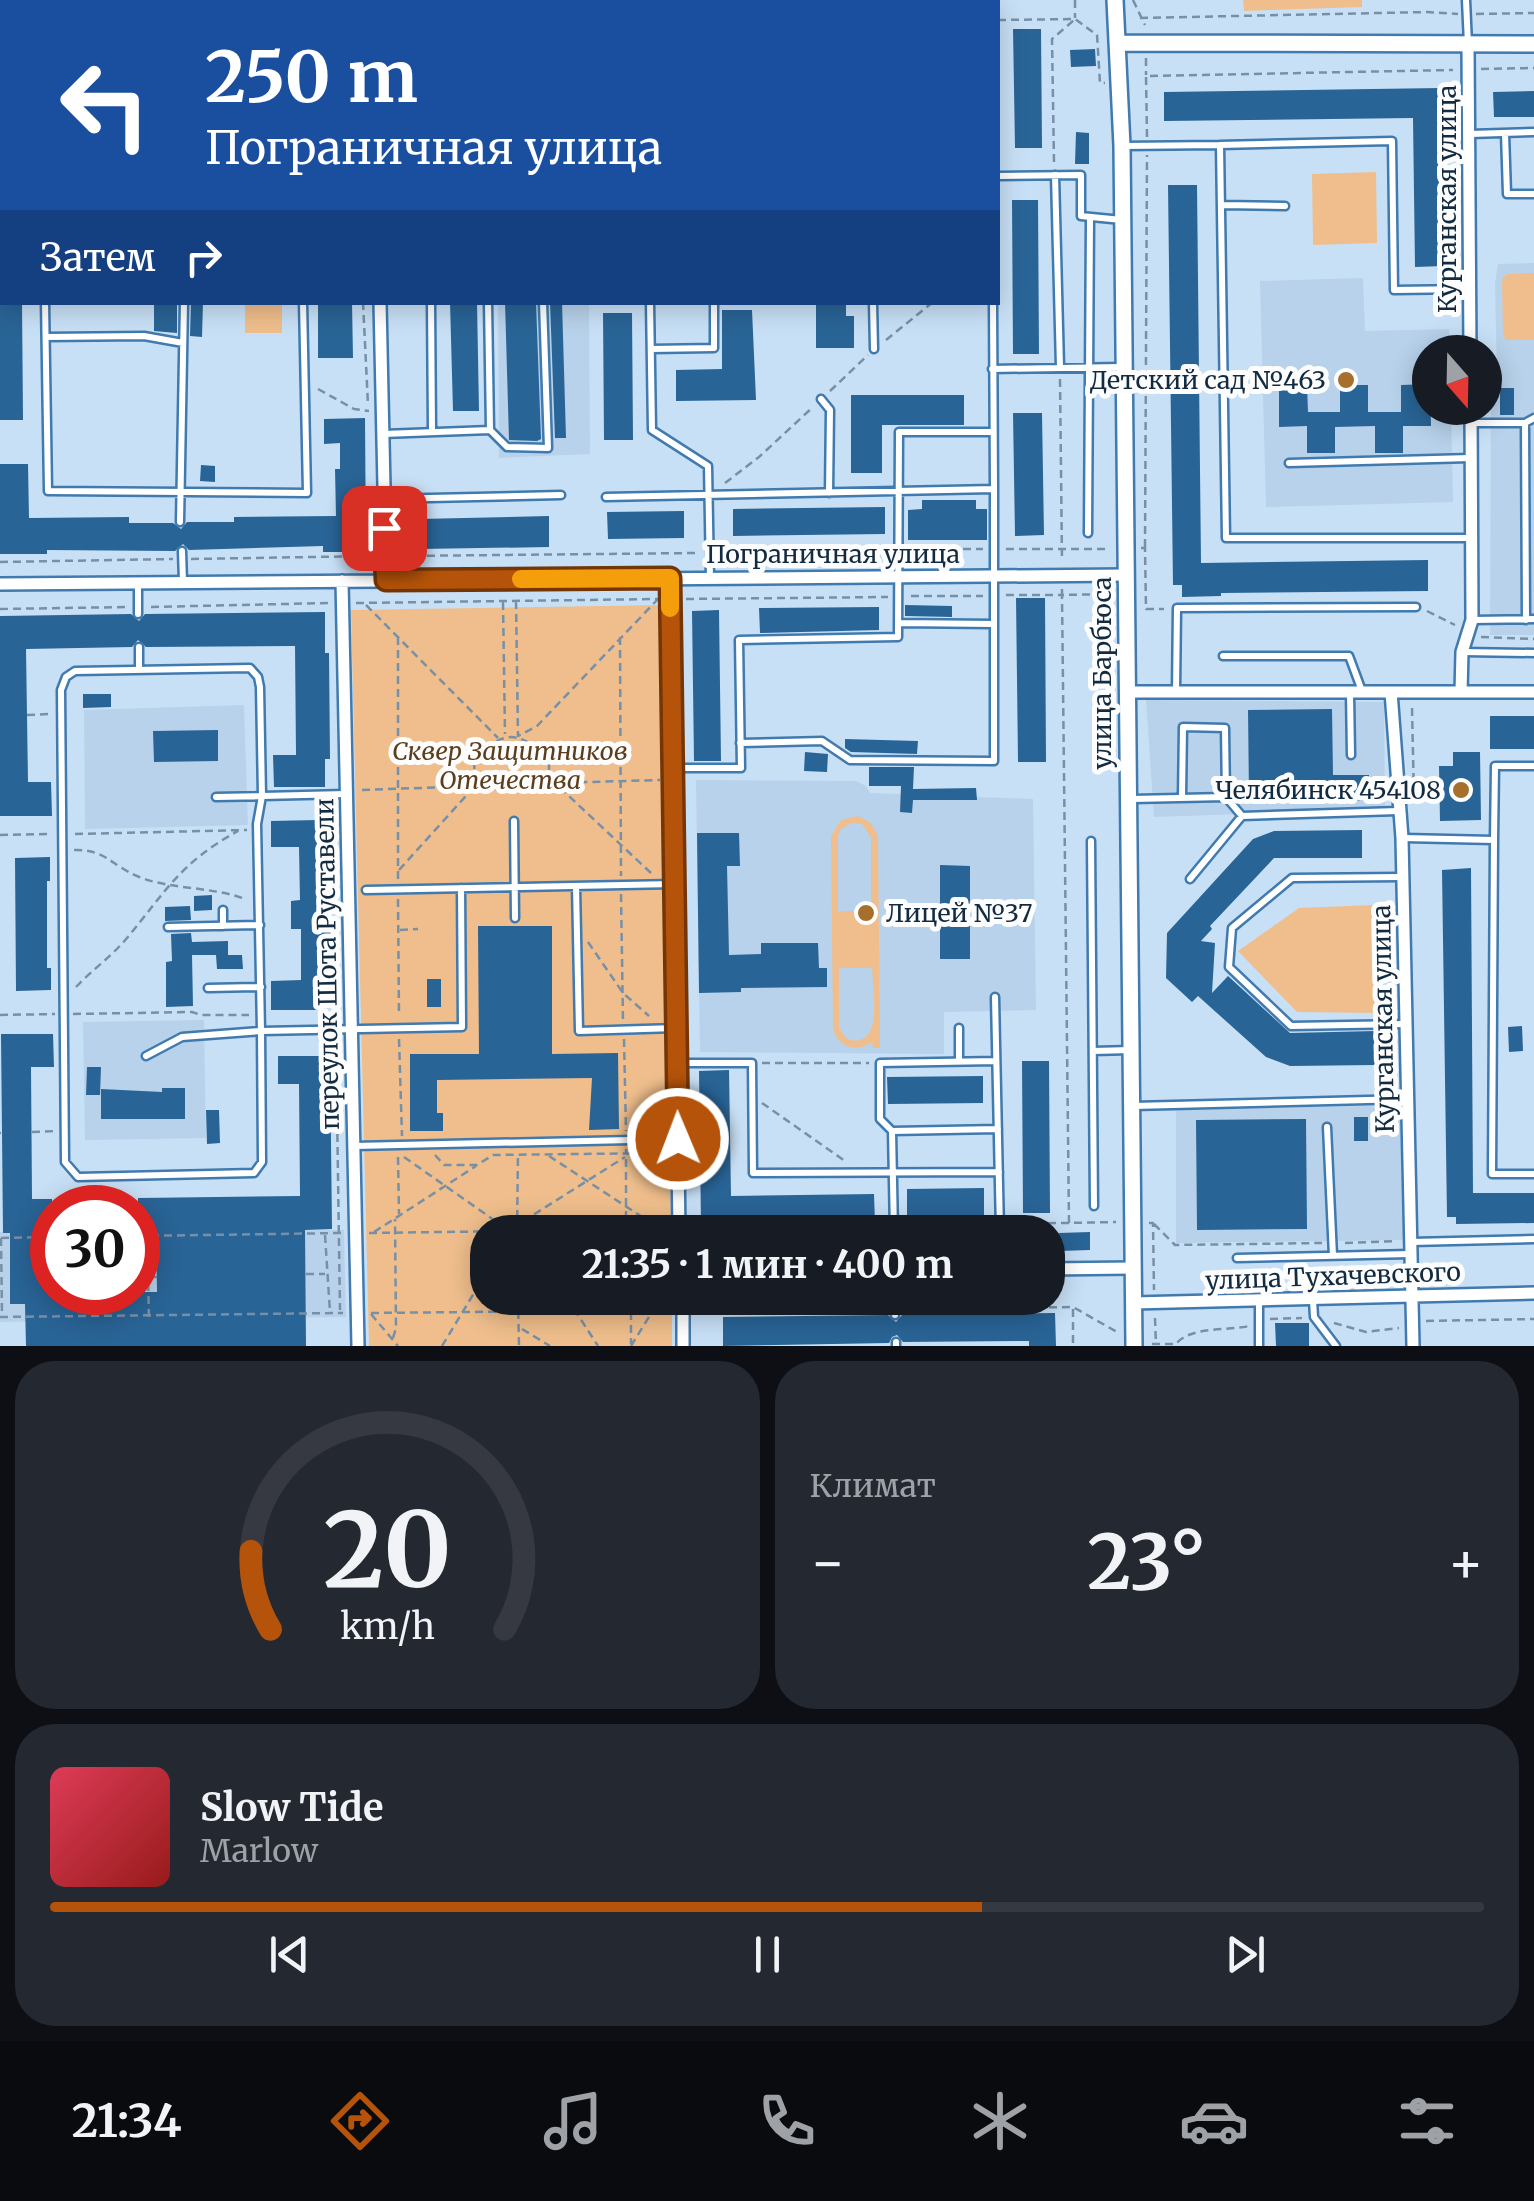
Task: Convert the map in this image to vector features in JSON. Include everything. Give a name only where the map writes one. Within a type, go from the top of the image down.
[{"type":"street","name":"улица Барбюса","points":[[1115,0],[1122,146],[1134,1344]]},
{"type":"street","points":[[1119,44],[1534,44]]},
{"type":"street","name":"Курганская улица","points":[[1468,45],[1470,335]]},
{"type":"street","points":[[380,305],[386,580]]},
{"type":"street","points":[[1460,692],[1462,652],[1472,620],[1470,425]]},
{"type":"street","name":"Пограничная улица","points":[[0,584],[1126,575]]},
{"type":"street","points":[[670,578],[679,1215]]},
{"type":"street","name":"переулок Шота Руставели","points":[[342,580],[354,1233],[363,1313],[358,1346]]},
{"type":"street","points":[[1128,692],[1534,692]]},
{"type":"street","name":"Курганская улица","points":[[1391,692],[1402,838],[1413,1346]]},
{"type":"street","points":[[1065,1269],[1133,1268]]},
{"type":"street","name":"улица Тухачевского","points":[[1134,1303],[1534,1293]]},
{"type":"street","points":[[683,1315],[684,1346]]},
{"type":"lane","points":[[1466,0],[1468,45]]},
{"type":"lane","points":[[1469,134],[1534,132]]},
{"type":"lane","points":[[1505,133],[1507,194],[1534,194]]},
{"type":"lane","points":[[1122,146],[1392,140],[1394,290],[1470,290]]},
{"type":"lane","points":[[1220,145],[1226,538],[1471,538]]},
{"type":"lane","points":[[1055,175],[1060,367]]},
{"type":"lane","points":[[1000,176],[1081,175],[1081,216],[1090,220],[1123,220]]},
{"type":"lane","points":[[1221,205],[1284,206]]},
{"type":"lane","points":[[1088,533],[1090,220]]},
{"type":"lane","points":[[45,305],[48,491],[307,493],[304,305]]},
{"type":"lane","points":[[180,522],[184,305]]},
{"type":"lane","points":[[431,305],[432,432]]},
{"type":"lane","points":[[488,305],[490,430],[507,447],[548,448],[542,305]]},
{"type":"lane","points":[[650,305],[652,430],[708,466],[710,578]]},
{"type":"lane","points":[[651,349],[714,348],[714,305]]},
{"type":"lane","points":[[873,305],[874,350]]},
{"type":"lane","points":[[740,743],[822,741],[850,760],[994,761],[993,305]]},
{"type":"lane","points":[[46,337],[144,336],[183,343]]},
{"type":"lane","points":[[992,369],[1124,367]]},
{"type":"lane","points":[[821,400],[830,410],[830,493]]},
{"type":"lane","points":[[1502,423],[1525,423],[1534,418]]},
{"type":"lane","points":[[1472,620],[1530,620],[1525,423]]},
{"type":"lane","points":[[383,434],[490,430]]},
{"type":"lane","points":[[674,768],[741,768],[739,640],[898,637],[898,432],[992,432]]},
{"type":"lane","points":[[1288,463],[1471,458]]},
{"type":"lane","points":[[606,497],[994,490]]},
{"type":"lane","points":[[384,499],[561,495]]},
{"type":"lane","points":[[182,555],[183,582]]},
{"type":"lane","points":[[138,582],[138,614]]},
{"type":"lane","points":[[1176,692],[1177,608],[1416,607]]},
{"type":"lane","points":[[898,623],[994,624]]},
{"type":"lane","points":[[139,647],[140,670]]},
{"type":"lane","points":[[1462,652],[1534,653]]},
{"type":"lane","points":[[1223,656],[1349,656],[1357,692],[1350,754]]},
{"type":"lane","points":[[250,668],[258,677],[262,796],[256,824],[262,1162],[254,1173],[78,1177],[65,1162],[62,714],[62,690],[66,677],[75,671],[250,668]]},
{"type":"lane","points":[[1182,798],[1183,728],[1225,728],[1226,797],[1242,816]]},
{"type":"lane","points":[[1534,766],[1495,766],[1492,1174],[1534,1174]]},
{"type":"lane","points":[[216,797],[346,794]]},
{"type":"lane","points":[[1128,799],[1226,797]]},
{"type":"lane","points":[[1190,879],[1242,816],[1400,810]]},
{"type":"lane","points":[[514,821],[515,918]]},
{"type":"lane","points":[[1402,838],[1494,840]]},
{"type":"lane","points":[[1092,840],[1094,1206]]},
{"type":"lane","points":[[1402,877],[1292,878],[1232,928],[1229,967],[1291,1026],[1406,1024]]},
{"type":"lane","points":[[366,890],[676,884]]},
{"type":"lane","points":[[576,886],[579,1031],[676,1028]]},
{"type":"lane","points":[[146,1056],[182,1037],[261,1031],[462,1027],[461,888]]},
{"type":"lane","points":[[223,910],[223,926]]},
{"type":"lane","points":[[168,928],[260,925]]},
{"type":"lane","points":[[208,988],[261,987]]},
{"type":"lane","points":[[995,996],[1000,1215]]},
{"type":"lane","points":[[958,1028],[959,1061]]},
{"type":"lane","points":[[1093,1050],[1131,1050]]},
{"type":"lane","points":[[894,1215],[892,1132],[880,1119],[880,1063],[996,1061]]},
{"type":"lane","points":[[677,1063],[752,1064],[753,1173],[998,1172]]},
{"type":"lane","points":[[1132,1106],[1407,1099]]},
{"type":"lane","points":[[1327,1127],[1333,1256]]},
{"type":"lane","points":[[892,1132],[998,1129]]},
{"type":"lane","points":[[353,1146],[678,1139]]},
{"type":"lane","points":[[1237,1258],[1333,1256],[1410,1246],[1534,1239]]},
{"type":"lane","points":[[1313,1300],[1314,1317],[1336,1346]]},
{"type":"lane","points":[[1259,1346],[1260,1301]]},
{"type":"path","points":[[1074,0],[1075,19]]},
{"type":"path","points":[[1140,18],[1534,12]]},
{"type":"path","points":[[1000,20],[1075,19]]},
{"type":"path","points":[[1055,175],[1052,39],[1075,19]]},
{"type":"path","points":[[1060,367],[1069,1223]]},
{"type":"path","points":[[305,388],[324,389],[354,408],[370,412]]},
{"type":"path","points":[[0,562],[182,555],[1145,548],[1146,609],[1177,608]]},
{"type":"path","points":[[684,599],[1127,593]]},
{"type":"path","points":[[502,601],[505,736]]},
{"type":"path","points":[[516,601],[518,736]]},
{"type":"path","points":[[363,603],[499,739]]},
{"type":"path","points":[[398,870],[474,786],[474,758],[499,739],[518,736],[536,726],[648,610]]},
{"type":"path","points":[[398,637],[398,883]]},
{"type":"path","points":[[620,638],[621,880]]},
{"type":"path","points":[[27,715],[62,714]]},
{"type":"path","points":[[518,736],[549,756],[549,779],[658,879]]},
{"type":"path","points":[[555,784],[665,780]]},
{"type":"path","points":[[360,790],[474,786]]},
{"type":"path","points":[[0,835],[250,830],[256,824]]},
{"type":"path","points":[[64,1000],[125,940],[171,882],[200,853],[239,830]]},
{"type":"path","points":[[62,850],[94,850],[138,877],[228,892],[260,904]]},
{"type":"path","points":[[621,891],[626,1140]]},
{"type":"path","points":[[398,897],[402,1144]]},
{"type":"path","points":[[399,930],[418,929]]},
{"type":"path","points":[[577,930],[623,992],[656,1028]]},
{"type":"path","points":[[0,1016],[261,1014]]},
{"type":"path","points":[[752,1064],[880,1063]]},
{"type":"path","points":[[752,1096],[863,1174]]},
{"type":"path","points":[[32,1132],[64,1131]]},
{"type":"path","points":[[372,1233],[493,1155],[659,1152],[668,1159]]},
{"type":"path","points":[[546,1154],[638,1215]]},
{"type":"path","points":[[533,1215],[627,1154]]},
{"type":"path","points":[[625,1215],[627,1154]]},
{"type":"path","points":[[392,1338],[396,1313],[398,1156],[418,1155]]},
{"type":"path","points":[[435,1155],[444,1165],[477,1165]]},
{"type":"path","points":[[518,1155],[518,1215]]},
{"type":"path","points":[[402,1156],[486,1215]]},
{"type":"path","points":[[1065,1223],[1153,1223],[1175,1245],[1410,1246]]},
{"type":"path","points":[[1153,1223],[1156,1345]]},
{"type":"path","points":[[160,1234],[470,1232]]},
{"type":"path","points":[[325,1234],[330,1313]]},
{"type":"path","points":[[30,1237],[0,1238],[1,1317],[149,1315],[149,1321]]},
{"type":"path","points":[[306,1274],[327,1274]]},
{"type":"path","points":[[1,1280],[10,1279]]},
{"type":"path","points":[[442,1346],[470,1300]]},
{"type":"path","points":[[1065,1307],[1073,1307],[1134,1344],[1156,1345],[1176,1345],[1182,1337],[1247,1327],[1260,1319],[1314,1317],[1366,1332],[1385,1332],[1427,1321],[1534,1319]]},
{"type":"path","points":[[1073,1307],[1073,1346]]},
{"type":"path","points":[[160,1315],[470,1312]]},
{"type":"path","points":[[363,1313],[370,1330]]},
{"type":"path","points":[[363,1313],[398,1346]]},
{"type":"path","points":[[519,1315],[519,1346]]},
{"type":"path","points":[[579,1315],[598,1346]]},
{"type":"path","points":[[629,1315],[631,1346]]},
{"type":"path","points":[[631,1346],[650,1315]]},
{"type":"path","points":[[519,1327],[550,1346]]},
{"type":"shaded area","points":[[1534,263],[1534,635],[1490,635],[1491,425],[1502,425],[1502,335],[1496,335],[1498,264]]},
{"type":"shaded area","name":"Детский сад №463","points":[[1363,278],[1365,331],[1449,329],[1449,335],[1412,335],[1412,425],[1451,425],[1453,502],[1266,507],[1260,281]]},
{"type":"shaded area","points":[[498,305],[589,305],[590,454],[499,458]]},
{"type":"shaded area","points":[[1146,700],[1384,702],[1385,809],[1154,817]]},
{"type":"shaded area","points":[[244,705],[248,825],[85,829],[84,710]]},
{"type":"shaded area","name":"Лицей №37","points":[[696,780],[856,781],[870,793],[1033,799],[1036,1010],[944,1012],[944,1054],[700,1052]]},
{"type":"shaded area","points":[[204,1020],[206,1138],[85,1140],[83,1022]]},
{"type":"shaded area","points":[[1401,1105],[1404,1240],[1176,1243],[1176,1110]]},
{"type":"shaded area","points":[[344,1230],[346,1317],[0,1322],[0,1232],[30,1232],[30,1315],[160,1315],[160,1231]]},
{"type":"green space","points":[[1243,0],[1362,0],[1362,7],[1244,11]]},
{"type":"green space","points":[[1376,172],[1377,243],[1313,245],[1312,174]]},
{"type":"green space","points":[[1534,273],[1534,340],[1506,340],[1502,279],[1507,274]]},
{"type":"green space","points":[[245,305],[282,305],[282,333],[245,333]]},
{"type":"green space","name":"Сквер Защитников Отечества","points":[[665,605],[671,1215],[470,1215],[470,1315],[672,1315],[672,1346],[369,1346],[351,610]]},
{"type":"green space","points":[[858,816],[871,823],[878,836],[880,1048],[873,1048],[872,1042],[849,1047],[839,1041],[833,1029],[831,836],[841,820]],"holes":[[[851,823],[862,824],[871,837],[871,911],[838,911],[838,836]],[[839,968],[872,968],[874,1016],[867,1036],[859,1040],[847,1039],[839,1028]]]},
{"type":"green space","points":[[1374,905],[1379,1013],[1297,1012],[1238,951],[1299,908]]},
{"type":"building","points":[[1013,29],[1041,29],[1042,148],[1015,148]]},
{"type":"building","points":[[1095,49],[1096,66],[1071,67],[1070,50]]},
{"type":"building","points":[[1441,88],[1443,266],[1415,267],[1413,118],[1164,121],[1164,92]]},
{"type":"building","points":[[1534,91],[1534,117],[1494,117],[1493,92]]},
{"type":"building","points":[[1076,132],[1089,133],[1089,164],[1075,164]]},
{"type":"building","points":[[1168,185],[1197,185],[1201,563],[1428,560],[1428,591],[1221,593],[1182,597],[1182,585],[1173,585]]},
{"type":"building","points":[[1012,200],[1038,200],[1039,354],[1013,354]]},
{"type":"building","points":[[0,305],[22,305],[23,420],[0,420]]},
{"type":"building","points":[[154,305],[177,305],[177,333],[154,331]]},
{"type":"building","points":[[191,305],[203,305],[202,337],[190,336]]},
{"type":"building","points":[[318,305],[352,305],[353,358],[318,358]]},
{"type":"building","points":[[450,305],[477,305],[479,411],[453,411]]},
{"type":"building","points":[[505,305],[536,305],[541,439],[509,440]]},
{"type":"building","points":[[550,305],[562,305],[566,438],[555,438]]},
{"type":"building","points":[[816,305],[846,305],[846,316],[854,316],[854,348],[816,348]]},
{"type":"building","points":[[722,310],[752,310],[756,400],[676,401],[676,370],[722,369]]},
{"type":"building","points":[[603,313],[632,313],[633,440],[604,440]]},
{"type":"building","points":[[1279,385],[1307,385],[1308,412],[1340,412],[1340,385],[1368,385],[1368,412],[1401,412],[1401,385],[1412,385],[1412,425],[1431,425],[1403,426],[1403,453],[1375,453],[1375,426],[1335,427],[1335,453],[1307,453],[1307,426],[1279,427]]},
{"type":"building","points":[[1502,388],[1514,388],[1514,415],[1502,415]]},
{"type":"building","points":[[851,395],[964,395],[964,425],[882,425],[882,473],[851,473]]},
{"type":"building","points":[[1013,413],[1042,413],[1044,535],[1015,536]]},
{"type":"building","points":[[365,418],[366,552],[323,552],[323,546],[189,550],[183,544],[175,551],[47,550],[47,554],[0,554],[0,464],[28,464],[29,518],[129,517],[129,523],[173,523],[181,529],[187,522],[234,522],[234,517],[336,516],[335,469],[340,469],[340,443],[324,444],[324,419]]},
{"type":"building","points":[[201,465],[215,466],[215,482],[200,481]]},
{"type":"building","points":[[922,500],[976,500],[976,509],[987,509],[987,540],[908,540],[908,510],[922,509]]},
{"type":"building","points":[[885,507],[885,534],[733,536],[733,509]]},
{"type":"building","points":[[684,511],[684,538],[608,539],[607,512]]},
{"type":"building","points":[[549,516],[549,547],[420,549],[419,519]]},
{"type":"building","points":[[1016,598],[1045,598],[1046,762],[1018,762]]},
{"type":"building","points":[[905,605],[952,606],[952,617],[905,616]]},
{"type":"building","points":[[879,607],[879,630],[760,633],[759,608]]},
{"type":"building","points":[[719,610],[721,761],[694,761],[692,611]]},
{"type":"building","points":[[325,612],[330,759],[325,759],[325,787],[274,787],[273,755],[296,755],[295,646],[146,647],[138,640],[132,647],[26,649],[28,782],[51,782],[52,816],[0,816],[0,616],[131,614],[139,621],[145,614]]},
{"type":"building","points":[[83,694],[111,694],[111,707],[83,708]]},
{"type":"building","points":[[1332,709],[1333,775],[1369,775],[1369,800],[1353,801],[1353,793],[1249,795],[1248,710]]},
{"type":"building","points":[[1490,716],[1534,716],[1534,749],[1490,749]]},
{"type":"building","points":[[218,730],[218,761],[154,762],[153,731]]},
{"type":"building","points":[[845,739],[918,741],[917,754],[851,752],[845,748]]},
{"type":"building","points":[[805,752],[828,754],[827,772],[804,771]]},
{"type":"building","points":[[1453,752],[1480,752],[1481,820],[1440,821],[1439,766],[1453,766]]},
{"type":"building","points":[[869,767],[914,767],[913,789],[976,788],[977,800],[913,800],[912,813],[900,812],[901,786],[869,786]]},
{"type":"building","points":[[317,820],[317,836],[330,836],[332,995],[318,995],[319,1010],[271,1010],[271,981],[301,980],[301,929],[291,929],[291,901],[300,900],[299,847],[271,847],[271,821]]},
{"type":"building","points":[[1362,830],[1362,858],[1274,858],[1210,926],[1212,929],[1201,941],[1215,943],[1212,993],[1228,976],[1290,1033],[1375,1031],[1375,1065],[1290,1066],[1266,1057],[1198,996],[1192,1002],[1166,978],[1167,933],[1253,839],[1274,831]]},
{"type":"building","points":[[697,833],[739,833],[740,866],[727,866],[729,955],[761,954],[761,943],[818,943],[819,968],[827,968],[827,987],[741,988],[741,992],[699,993]]},
{"type":"building","points":[[50,857],[47,968],[51,968],[51,990],[16,991],[15,858]]},
{"type":"building","points":[[940,865],[970,866],[970,959],[940,959]]},
{"type":"building","points":[[1471,868],[1473,1193],[1534,1193],[1534,1223],[1456,1224],[1456,1217],[1447,1217],[1442,870]]},
{"type":"building","points":[[212,895],[212,910],[194,911],[194,896]]},
{"type":"building","points":[[190,906],[191,920],[165,921],[165,907]]},
{"type":"building","points":[[478,926],[552,926],[552,1054],[618,1053],[619,1129],[589,1130],[592,1078],[437,1080],[437,1113],[443,1113],[443,1131],[410,1131],[410,1054],[479,1054]]},
{"type":"building","points":[[191,933],[192,942],[228,941],[228,955],[242,955],[243,969],[217,969],[216,955],[192,955],[193,1006],[166,1007],[166,962],[172,961],[171,934]]},
{"type":"building","points":[[427,979],[441,979],[441,1007],[427,1007]]},
{"type":"building","points":[[1522,1026],[1523,1051],[1509,1052],[1508,1027]]},
{"type":"building","points":[[1,1034],[53,1034],[54,1067],[31,1067],[30,1315],[160,1315],[160,1198],[300,1196],[299,1084],[278,1084],[278,1056],[330,1056],[332,1229],[305,1230],[306,1346],[26,1346],[25,1304],[10,1304],[10,1233],[3,1233]]},
{"type":"building","points":[[1022,1061],[1049,1061],[1050,1213],[1023,1213]]},
{"type":"building","points":[[87,1067],[101,1067],[100,1095],[86,1095]]},
{"type":"building","points":[[729,1070],[731,1196],[874,1194],[875,1215],[701,1215],[699,1071]]},
{"type":"building","points":[[983,1076],[983,1103],[888,1104],[887,1077]]},
{"type":"building","points":[[162,1088],[185,1088],[185,1119],[101,1119],[101,1089],[162,1092]]},
{"type":"building","points":[[206,1110],[219,1110],[220,1143],[207,1144]]},
{"type":"building","points":[[1354,1117],[1368,1117],[1368,1141],[1354,1141]]},
{"type":"building","points":[[1306,1119],[1307,1229],[1197,1230],[1196,1120]]},
{"type":"building","points":[[984,1188],[984,1215],[907,1215],[907,1189]]},
{"type":"building","points":[[1090,1232],[1090,1250],[1065,1251],[1065,1233]]},
{"type":"building","points":[[888,1315],[896,1322],[902,1315],[1055,1315],[1056,1346],[1029,1346],[1029,1341],[903,1342],[897,1335],[889,1343],[723,1346],[723,1317]]},
{"type":"building","points":[[1275,1323],[1309,1323],[1309,1346],[1276,1346]]},
{"type":"slow traffic","points":[[521,579],[670,578],[670,608]]},
{"type":"place","name":"Детский сад №463","points":[[1346,380]]},
{"type":"place","name":"Челябинск 454108","points":[[1461,790]]},
{"type":"place","name":"Лицей №37","points":[[866,913]]},
{"type":"route","points":[[384,528],[386,580],[670,578],[678,1139]]}]
